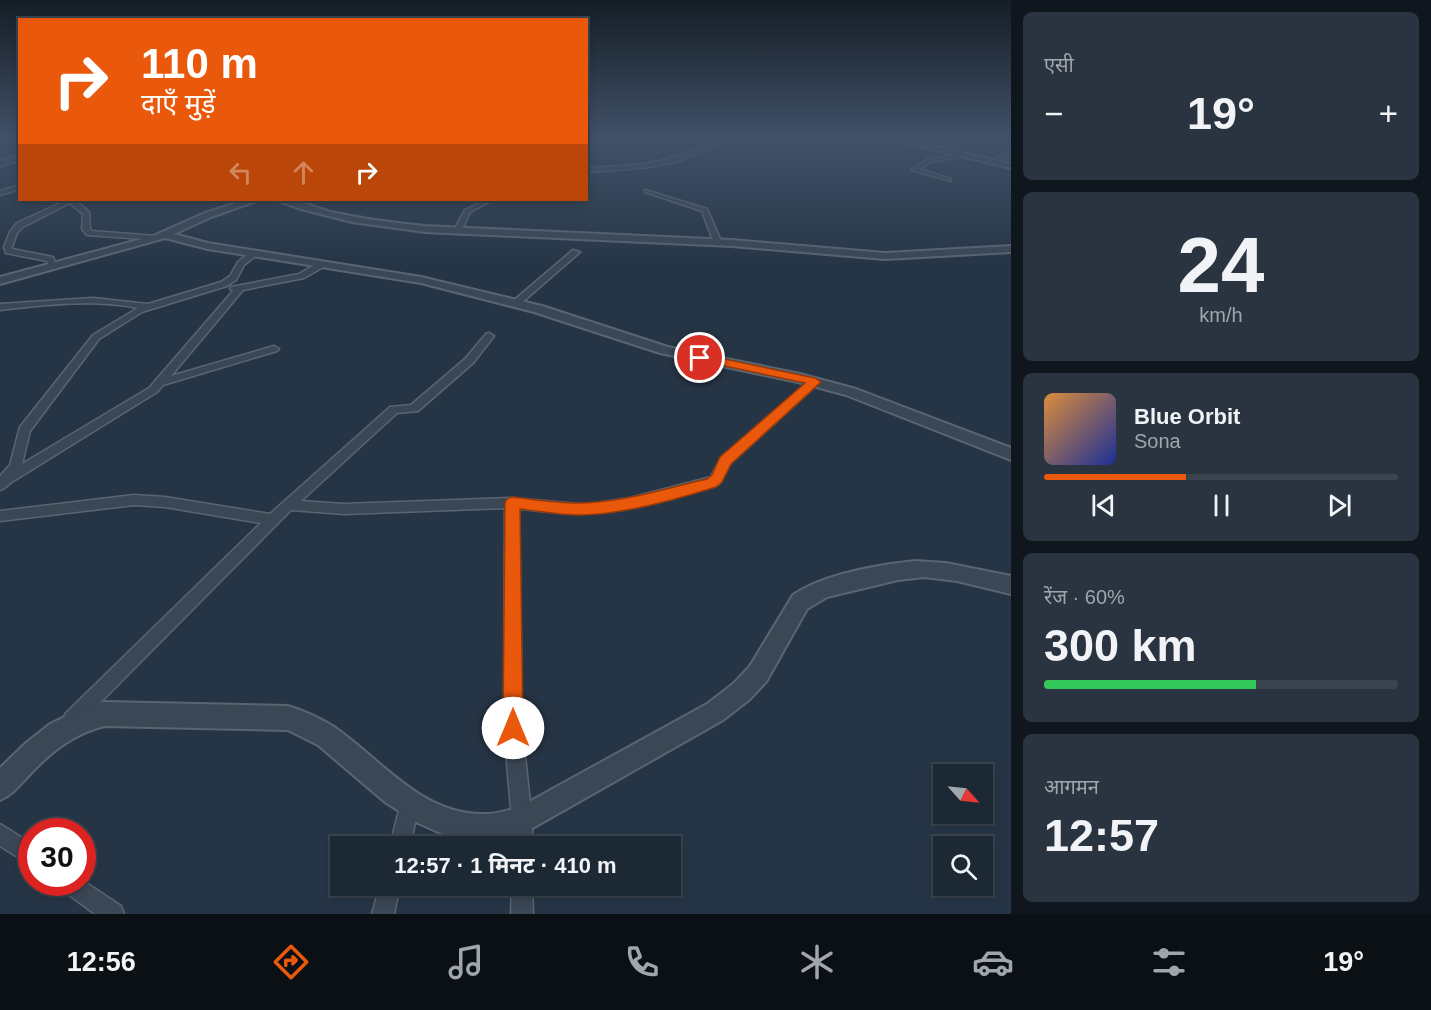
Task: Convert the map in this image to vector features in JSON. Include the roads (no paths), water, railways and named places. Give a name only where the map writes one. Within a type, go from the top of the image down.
[{"type":"street","points":[[0,193],[18,188]]},
{"type":"street","points":[[647,191],[705,210],[718,243]]},
{"type":"street","points":[[53,267],[50,260],[9,251],[8,247],[14,232],[20,225],[69,201]]},
{"type":"street","points":[[72,201],[87,213],[86,229],[90,233],[162,236],[208,246],[421,280],[555,313],[673,352],[815,382],[869,398],[1011,454]]},
{"type":"street","points":[[0,281],[162,236],[251,201]]},
{"type":"street","points":[[284,201],[338,216],[436,230],[718,243],[885,256],[1011,249]]},
{"type":"street","points":[[458,230],[467,211],[488,201]]},
{"type":"street","points":[[516,303],[576,252]]},
{"type":"street","points":[[3,482],[19,458],[24,430],[86,347],[106,329],[130,314],[215,288],[229,281],[240,264],[255,253]]},
{"type":"street","points":[[215,288],[240,288],[300,276],[322,264]]},
{"type":"street","points":[[3,482],[135,403],[161,382],[240,288]]},
{"type":"street","points":[[0,307],[75,301],[122,302],[149,307]]},
{"type":"street","points":[[0,788],[39,747],[66,726],[288,505],[394,410],[414,408],[469,361],[489,336]]},
{"type":"street","points":[[161,382],[274,349]]},
{"type":"street","points":[[288,505],[344,509],[512,503],[577,509],[630,503],[711,483],[717,478],[725,461],[815,382]]},
{"type":"street","points":[[0,516],[134,500],[165,502],[273,520]]},
{"type":"street","points":[[512,503],[513,728],[522,836]]},
{"type":"street","points":[[66,726],[85,718],[104,714],[288,718],[306,723],[322,733],[410,805],[433,819],[462,826],[487,828],[522,821],[715,712],[741,692],[758,674],[800,602],[810,594],[824,588],[923,569],[940,570],[1011,585]]},
{"type":"street","points":[[402,836],[410,805]]},
{"type":"street","points":[[0,834],[18,846]]},
{"type":"street","points":[[88,896],[113,914]]},
{"type":"street","points":[[383,914],[387,896]]},
{"type":"street","points":[[522,896],[522,914]]}]
